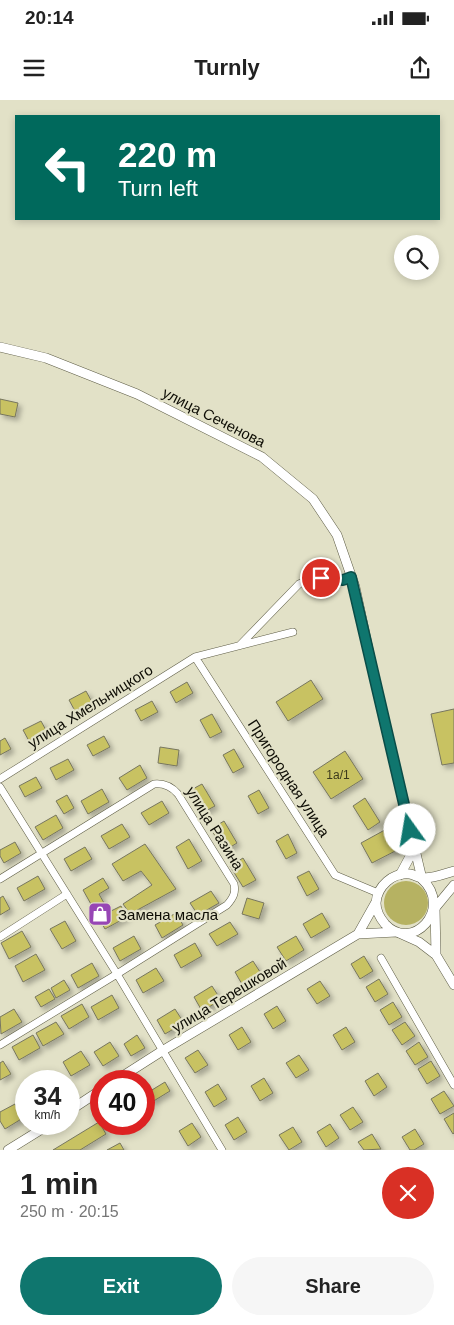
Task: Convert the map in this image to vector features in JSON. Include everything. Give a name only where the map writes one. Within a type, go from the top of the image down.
[{"type":"street","name":"улица Сеченова","points":[[0,346],[46,358],[137,394],[262,457],[313,500],[337,536],[351,577],[422,879]]},
{"type":"street","points":[[238,646],[299,584],[312,578],[343,580],[351,577]]},
{"type":"street","name":"улица Хмельницкого","points":[[0,779],[195,657],[293,632]]},
{"type":"street","name":"Пригородная улица","points":[[195,657],[335,875],[377,897]]},
{"type":"street","name":"улица Разина","points":[[0,879],[154,784],[161,784],[169,786],[178,794],[234,884],[234,894],[227,905],[118,974],[0,1045]]},
{"type":"street","points":[[0,786],[118,974],[222,1150]]},
{"type":"street","points":[[414,849],[400,874],[415,875],[422,879],[433,892],[436,955]]},
{"type":"street","points":[[422,879],[454,871]]},
{"type":"street","name":"улица Терешковой","points":[[358,934],[383,884],[400,874]]},
{"type":"street","name":"улица Терешковой","points":[[133,1070],[358,934],[405,933],[421,929],[428,923],[435,908],[454,885]]},
{"type":"street","points":[[0,936],[67,894]]},
{"type":"street","points":[[377,897],[377,912],[381,920],[388,927],[418,942],[436,955],[454,985]]},
{"type":"street","points":[[381,958],[452,1076],[454,1085]]},
{"type":"street","points":[[8,1150],[32,1135]]},
{"type":"shaded area","points":[[406,881],[418,885],[424,891],[428,903],[424,915],[418,921],[406,925],[394,921],[388,915],[384,903],[388,891],[394,885]]},
{"type":"building","points":[[0,399],[18,403],[15,417],[0,414]]},
{"type":"building","points":[[311,680],[323,699],[288,721],[276,702]]},
{"type":"building","points":[[187,682],[193,693],[176,703],[170,692]]},
{"type":"building","points":[[86,691],[92,702],[75,711],[69,700]]},
{"type":"building","points":[[152,701],[158,712],[141,721],[135,710]]},
{"type":"building","points":[[454,709],[454,763],[442,765],[431,714]]},
{"type":"building","points":[[212,714],[222,732],[210,738],[200,720]]},
{"type":"building","points":[[41,721],[47,732],[29,741],[23,730]]},
{"type":"building","points":[[104,736],[110,747],[93,756],[87,745]]},
{"type":"building","points":[[5,738],[11,749],[0,755],[0,741]]},
{"type":"building","points":[[160,747],[179,750],[177,766],[158,763]]},
{"type":"building","points":[[234,749],[244,767],[233,773],[223,755]]},
{"type":"building","points":[[345,751],[363,779],[331,799],[313,772]]},
{"type":"building","points":[[68,759],[74,770],[56,780],[50,768]]},
{"type":"building","points":[[140,765],[147,778],[127,790],[119,778]]},
{"type":"building","points":[[36,777],[42,788],[25,797],[19,786]]},
{"type":"building","points":[[202,784],[215,806],[202,813],[189,791]]},
{"type":"building","points":[[102,789],[109,802],[88,814],[81,801]]},
{"type":"building","points":[[259,790],[269,808],[258,814],[248,796]]},
{"type":"building","points":[[67,795],[74,808],[64,814],[56,801]]},
{"type":"building","points":[[365,798],[380,822],[368,830],[353,806]]},
{"type":"building","points":[[162,801],[169,813],[149,825],[141,813]]},
{"type":"building","points":[[56,815],[63,828],[43,840],[35,827]]},
{"type":"building","points":[[224,821],[237,843],[224,851],[211,829]]},
{"type":"building","points":[[122,824],[130,837],[109,849],[101,836]]},
{"type":"building","points":[[392,826],[403,847],[372,863],[361,843]]},
{"type":"building","points":[[288,834],[297,853],[286,859],[276,841]]},
{"type":"building","points":[[189,839],[202,861],[188,869],[176,847]]},
{"type":"building","points":[[15,842],[21,853],[4,863],[0,856],[0,850]]},
{"type":"building","points":[[145,844],[176,889],[130,914],[123,904],[152,885],[141,871],[123,881],[112,864]]},
{"type":"building","points":[[85,847],[92,859],[71,871],[64,859]]},
{"type":"building","points":[[243,858],[256,880],[243,887],[230,866]]},
{"type":"building","points":[[309,871],[319,889],[307,896],[297,877]]},
{"type":"building","points":[[38,876],[45,889],[24,901],[17,888]]},
{"type":"building","points":[[103,878],[109,888],[99,894],[109,912],[121,906],[127,917],[105,929],[83,890]]},
{"type":"building","points":[[211,891],[219,903],[198,915],[190,903]]},
{"type":"building","points":[[3,896],[10,909],[0,915],[0,898]]},
{"type":"building","points":[[247,898],[264,903],[259,919],[242,914]]},
{"type":"building","points":[[176,913],[183,925],[162,938],[155,925]]},
{"type":"building","points":[[322,913],[330,927],[311,938],[303,924]]},
{"type":"building","points":[[65,921],[76,941],[62,949],[50,929]]},
{"type":"building","points":[[230,922],[238,934],[217,946],[209,934]]},
{"type":"building","points":[[22,931],[31,947],[9,959],[1,943]]},
{"type":"building","points":[[134,936],[141,949],[120,961],[113,948]]},
{"type":"building","points":[[296,936],[304,950],[286,961],[277,947]]},
{"type":"building","points":[[195,943],[202,956],[181,968],[174,955]]},
{"type":"building","points":[[36,954],[45,970],[23,982],[15,966]]},
{"type":"building","points":[[364,956],[373,971],[360,979],[351,964]]},
{"type":"building","points":[[253,961],[262,975],[243,986],[235,972]]},
{"type":"building","points":[[92,963],[99,976],[78,988],[71,975]]},
{"type":"building","points":[[156,968],[164,981],[143,993],[136,980]]},
{"type":"building","points":[[379,979],[388,994],[375,1002],[366,987]]},
{"type":"building","points":[[64,980],[70,990],[56,998],[51,988]]},
{"type":"building","points":[[320,981],[330,996],[317,1004],[307,989]]},
{"type":"building","points":[[212,986],[221,1000],[202,1011],[194,997]]},
{"type":"building","points":[[49,989],[55,999],[41,1007],[35,997]]},
{"type":"building","points":[[112,995],[119,1008],[98,1020],[91,1007]]},
{"type":"building","points":[[393,1002],[402,1017],[389,1025],[380,1010]]},
{"type":"building","points":[[82,1004],[89,1017],[69,1029],[61,1016]]},
{"type":"building","points":[[277,1006],[286,1021],[273,1029],[264,1014]]},
{"type":"building","points":[[14,1009],[22,1022],[1,1034],[0,1017]]},
{"type":"building","points":[[175,1009],[184,1023],[165,1034],[157,1020]]},
{"type":"building","points":[[56,1022],[64,1034],[43,1046],[36,1033]]},
{"type":"building","points":[[405,1022],[415,1036],[402,1045],[392,1030]]},
{"type":"building","points":[[242,1027],[251,1042],[238,1050],[229,1035]]},
{"type":"building","points":[[346,1027],[355,1042],[342,1050],[333,1035]]},
{"type":"building","points":[[33,1035],[40,1048],[19,1060],[12,1047]]},
{"type":"building","points":[[137,1035],[145,1048],[131,1056],[124,1044]]},
{"type":"building","points":[[110,1042],[119,1056],[103,1066],[94,1052]]},
{"type":"building","points":[[419,1042],[428,1057],[415,1065],[406,1051]]},
{"type":"building","points":[[198,1050],[208,1065],[195,1073],[185,1058]]},
{"type":"building","points":[[81,1051],[90,1065],[80,1071],[68,1070],[63,1062]]},
{"type":"building","points":[[299,1055],[309,1070],[296,1078],[286,1063]]},
{"type":"building","points":[[3,1061],[11,1074],[0,1080],[0,1063]]},
{"type":"building","points":[[431,1061],[440,1076],[427,1084],[418,1069]]},
{"type":"building","points":[[378,1073],[387,1087],[374,1096],[365,1081]]},
{"type":"building","points":[[264,1078],[273,1093],[260,1101],[251,1086]]},
{"type":"building","points":[[165,1082],[170,1091],[155,1100],[155,1088]]},
{"type":"building","points":[[218,1084],[227,1099],[214,1107],[205,1092]]},
{"type":"building","points":[[444,1091],[454,1106],[440,1114],[431,1099]]},
{"type":"building","points":[[15,1104],[15,1123],[5,1129],[0,1121],[0,1112]]},
{"type":"building","points":[[353,1107],[363,1122],[350,1130],[340,1115]]},
{"type":"building","points":[[454,1113],[454,1133],[453,1134],[444,1119]]},
{"type":"building","points":[[238,1117],[247,1132],[234,1140],[225,1125]]},
{"type":"building","points":[[192,1123],[201,1137],[188,1146],[179,1131]]},
{"type":"building","points":[[330,1124],[339,1138],[326,1147],[317,1132]]},
{"type":"building","points":[[90,1127],[90,1135],[104,1135],[80,1150],[53,1150],[80,1135]]},
{"type":"building","points":[[293,1127],[302,1142],[289,1150],[279,1135]]},
{"type":"building","points":[[415,1129],[424,1144],[414,1150],[410,1150],[402,1137]]},
{"type":"building","points":[[372,1134],[381,1149],[364,1150],[358,1142]]},
{"type":"building","points":[[120,1143],[124,1150],[107,1150]]},
{"type":"place","name":"Замена масла","points":[[100,914]]},
{"type":"route","points":[[321,578],[343,580],[351,577],[355,587],[410,830]]}]
